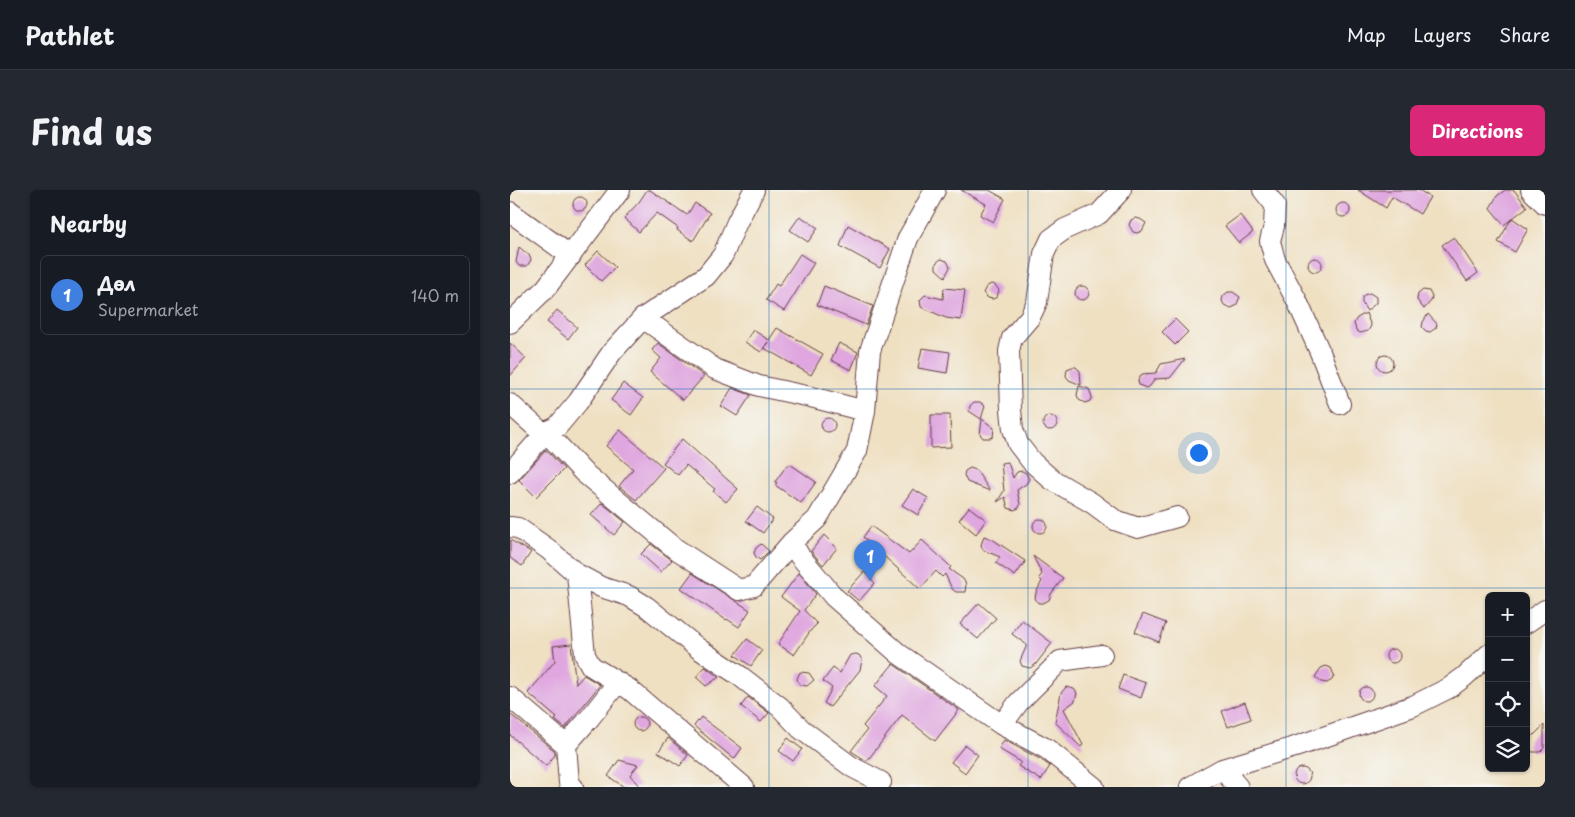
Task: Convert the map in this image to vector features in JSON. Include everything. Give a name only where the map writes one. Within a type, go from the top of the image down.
[{"type":"street","points":[[510,323],[546,288],[620,190]]},
{"type":"street","points":[[510,473],[546,432],[557,428],[578,402],[612,352],[643,318],[706,276],[723,255],[737,222],[754,190]]},
{"type":"street","points":[[510,404],[538,428],[546,432],[583,472],[673,547],[739,590],[754,586],[792,542],[817,519],[857,451],[865,411],[870,351],[908,238],[935,190]]},
{"type":"street","points":[[1121,190],[1098,214],[1065,229],[1051,239],[1044,254],[1037,302],[1030,317],[1012,338],[1009,351],[1010,410],[1013,429],[1018,444],[1032,462],[1051,479],[1092,503],[1115,520],[1138,528],[1177,517]]},
{"type":"street","points":[[1263,190],[1275,205],[1274,226],[1270,241],[1275,260],[1309,326],[1340,404]]},
{"type":"street","points":[[1531,190],[1545,204]]},
{"type":"street","points":[[510,212],[571,256]]},
{"type":"street","points":[[643,318],[715,369],[759,386],[865,411]]},
{"type":"street","points":[[510,527],[518,528],[577,574],[601,587],[629,596],[646,607],[699,649],[740,676],[780,707],[801,728],[852,767],[881,782]]},
{"type":"street","points":[[792,542],[799,556],[834,597],[899,654],[1002,725],[1047,749],[1094,787]]},
{"type":"street","points":[[577,574],[585,655],[591,666],[629,689],[744,787]]},
{"type":"street","points":[[1530,619],[1545,610]]},
{"type":"street","points":[[1002,725],[1018,703],[1060,661],[1102,655]]},
{"type":"street","points":[[1190,787],[1222,769],[1295,747],[1413,706],[1449,688],[1485,658]]},
{"type":"street","points":[[566,745],[618,682]]},
{"type":"street","points":[[510,697],[566,745],[569,783],[573,787]]},
{"type":"street","points":[[1222,769],[1238,787]]},
{"type":"building","points":[[647,190],[650,190],[687,215],[695,203],[710,213],[693,241],[657,213],[639,232],[624,218]]},
{"type":"building","points":[[961,190],[989,190],[1005,199],[993,222],[980,215],[986,204]]},
{"type":"building","points":[[1358,190],[1419,190],[1430,197],[1420,214],[1392,197],[1386,208]]},
{"type":"building","points":[[1505,190],[1514,190],[1527,207],[1504,225],[1490,208],[1497,196]]},
{"type":"building","points":[[577,197],[583,197],[587,204],[583,211],[577,211],[573,207],[573,201]]},
{"type":"building","points":[[1340,203],[1346,203],[1350,210],[1346,217],[1340,217],[1336,213],[1336,207]]},
{"type":"building","points":[[1240,215],[1253,232],[1239,243],[1225,226]]},
{"type":"building","points":[[800,216],[818,228],[808,242],[790,230]]},
{"type":"building","points":[[1135,218],[1146,223],[1142,231],[1137,233],[1133,232],[1129,225],[1131,220]]},
{"type":"building","points":[[1512,218],[1528,229],[1515,252],[1498,242]]},
{"type":"building","points":[[848,225],[890,249],[880,268],[840,246]]},
{"type":"building","points":[[1454,237],[1478,273],[1467,281],[1442,245]]},
{"type":"building","points":[[519,247],[530,256],[531,260],[527,266],[519,266],[516,262]]},
{"type":"building","points":[[598,251],[615,267],[601,281],[585,265]]},
{"type":"building","points":[[800,254],[814,263],[784,311],[766,300],[776,284],[779,286]]},
{"type":"building","points":[[1312,258],[1318,258],[1322,265],[1318,272],[1312,272],[1308,268],[1308,262]]},
{"type":"building","points":[[941,259],[947,261],[950,267],[945,277],[936,269],[936,263]]},
{"type":"building","points":[[991,284],[995,285],[999,290],[997,297],[993,299],[988,298],[983,293],[986,287]]},
{"type":"building","points":[[824,286],[873,306],[866,325],[817,305]]},
{"type":"building","points":[[1079,286],[1085,286],[1089,293],[1085,300],[1079,300],[1075,296],[1075,290]]},
{"type":"building","points":[[944,288],[965,290],[961,320],[946,318],[921,307],[920,300],[925,295],[943,299]]},
{"type":"building","points":[[1423,290],[1429,291],[1432,297],[1424,309],[1417,300],[1418,294]]},
{"type":"building","points":[[1228,292],[1233,292],[1240,297],[1236,306],[1231,308],[1224,305],[1222,301],[1223,296]]},
{"type":"building","points":[[1370,293],[1376,297],[1376,303],[1367,311],[1362,303],[1362,298]]},
{"type":"building","points":[[557,310],[577,327],[568,339],[547,322]]},
{"type":"building","points":[[1366,313],[1371,326],[1368,331],[1360,333],[1356,330],[1354,323],[1357,318]]},
{"type":"building","points":[[1428,314],[1437,324],[1436,328],[1430,332],[1422,327]]},
{"type":"building","points":[[1175,319],[1188,332],[1175,345],[1162,332]]},
{"type":"building","points":[[777,328],[823,354],[811,375],[764,348],[768,342],[761,352],[745,342],[753,330],[769,340]]},
{"type":"building","points":[[510,343],[526,358],[510,376]]},
{"type":"building","points":[[658,343],[704,376],[683,400],[650,372],[661,358],[652,350]]},
{"type":"building","points":[[839,343],[858,352],[851,370],[831,360]]},
{"type":"building","points":[[922,348],[950,352],[947,373],[918,368]]},
{"type":"building","points":[[1382,355],[1388,355],[1393,360],[1391,369],[1382,371],[1377,366],[1377,360]]},
{"type":"building","points":[[1185,359],[1170,378],[1155,379],[1146,388],[1139,385],[1138,380],[1142,374],[1156,373],[1161,364]]},
{"type":"building","points":[[1076,367],[1080,371],[1081,385],[1069,380],[1066,376],[1067,369]]},
{"type":"building","points":[[623,383],[643,398],[631,415],[611,400]]},
{"type":"building","points":[[1079,386],[1089,389],[1092,397],[1090,401],[1085,403],[1079,400],[1077,395]]},
{"type":"building","points":[[732,388],[751,395],[737,416],[721,406]]},
{"type":"building","points":[[974,402],[980,402],[985,406],[981,419],[969,411],[970,406]]},
{"type":"building","points":[[931,415],[950,415],[951,447],[931,448]]},
{"type":"building","points":[[1047,416],[1053,416],[1057,423],[1053,430],[1047,430],[1043,426],[1043,420]]},
{"type":"building","points":[[825,418],[831,418],[835,425],[831,432],[825,432],[821,428],[821,422]]},
{"type":"building","points":[[982,419],[994,428],[993,437],[983,438],[980,434]]},
{"type":"building","points":[[620,430],[664,468],[636,500],[619,486],[633,469],[606,446]]},
{"type":"building","points":[[682,439],[738,489],[726,502],[713,491],[715,489],[686,465],[678,475],[663,463]]},
{"type":"building","points":[[546,450],[564,469],[536,497],[519,480]]},
{"type":"building","points":[[1008,462],[1013,478],[1017,472],[1022,471],[1026,473],[1029,479],[1026,484],[1017,490],[1020,504],[1019,508],[1014,510],[1008,508],[1005,497],[997,502],[1004,491],[1001,463]]},
{"type":"building","points":[[790,464],[816,482],[801,503],[775,485],[777,483],[775,482],[787,465],[789,466]]},
{"type":"building","points":[[970,468],[976,470],[990,491],[967,482],[964,475],[965,471]]},
{"type":"building","points":[[913,489],[928,498],[918,515],[902,505]]},
{"type":"building","points":[[602,503],[625,522],[614,535],[591,515]]},
{"type":"building","points":[[757,507],[773,519],[763,533],[746,521]]},
{"type":"building","points":[[969,507],[986,520],[976,534],[959,520]]},
{"type":"building","points":[[1037,519],[1043,519],[1047,526],[1043,533],[1037,533],[1033,529],[1033,523]]},
{"type":"building","points":[[871,526],[909,554],[922,540],[951,567],[949,569],[963,579],[966,584],[965,592],[956,592],[952,589],[945,574],[942,577],[936,571],[920,589],[863,537]]},
{"type":"building","points":[[824,535],[837,548],[823,565],[811,551]]},
{"type":"building","points":[[984,536],[992,539],[1025,561],[1023,567],[1015,576],[996,563],[1000,557],[983,550],[981,545]]},
{"type":"building","points":[[510,540],[531,552],[522,566],[510,558]]},
{"type":"building","points":[[651,544],[672,560],[661,572],[641,554]]},
{"type":"building","points":[[761,544],[769,551],[760,560],[754,553]]},
{"type":"building","points":[[1033,556],[1063,578],[1051,594],[1049,600],[1043,603],[1038,603],[1035,598],[1042,581],[1039,578],[1042,574]]},
{"type":"building","points":[[864,572],[875,583],[859,601],[847,591]]},
{"type":"building","points":[[692,573],[750,610],[739,627],[681,588]]},
{"type":"building","points":[[799,573],[816,594],[804,610],[817,624],[794,655],[778,644],[800,611],[781,597]]},
{"type":"building","points":[[979,603],[996,618],[978,639],[960,624]]},
{"type":"building","points":[[1143,614],[1166,623],[1159,642],[1135,632]]},
{"type":"building","points":[[1022,620],[1052,643],[1036,664],[1030,668],[1022,666],[1020,661],[1027,645],[1012,634]]},
{"type":"building","points":[[747,639],[762,650],[751,666],[735,655]]},
{"type":"building","points":[[571,644],[576,684],[584,675],[600,685],[565,728],[555,720],[557,718],[528,693],[555,661],[553,646]]},
{"type":"building","points":[[1390,649],[1396,649],[1400,656],[1396,663],[1390,663],[1386,659],[1386,653]]},
{"type":"building","points":[[856,654],[862,660],[860,670],[830,707],[824,703],[832,688],[823,681],[833,668],[840,673],[850,655]]},
{"type":"building","points":[[893,664],[959,710],[935,741],[902,715],[867,761],[851,751],[867,730],[863,726],[887,696],[875,686]]},
{"type":"building","points":[[1326,666],[1331,668],[1334,675],[1332,680],[1327,683],[1321,682],[1315,677],[1321,668]]},
{"type":"building","points":[[705,667],[719,677],[706,686],[696,677]]},
{"type":"building","points":[[800,672],[809,673],[814,680],[807,686],[800,685],[797,679]]},
{"type":"building","points":[[1123,675],[1146,683],[1141,698],[1118,689]]},
{"type":"building","points":[[1066,687],[1074,689],[1077,693],[1075,701],[1064,709],[1083,745],[1081,747],[1055,722],[1061,693]]},
{"type":"building","points":[[1363,687],[1369,687],[1373,694],[1369,701],[1363,701],[1359,697],[1359,691]]},
{"type":"building","points":[[748,697],[769,713],[761,722],[741,706]]},
{"type":"building","points":[[1245,702],[1251,719],[1228,727],[1222,711]]},
{"type":"building","points":[[510,714],[555,751],[555,755],[546,766],[510,735]]},
{"type":"building","points":[[637,717],[643,717],[647,724],[643,731],[637,731],[633,727],[633,721]]},
{"type":"building","points":[[701,717],[742,748],[734,759],[694,726]]},
{"type":"building","points":[[1544,725],[1544,748],[1540,752],[1532,752],[1530,739]]},
{"type":"building","points":[[668,738],[688,755],[680,766],[658,752]]},
{"type":"building","points":[[788,738],[802,749],[793,761],[779,751]]},
{"type":"building","points":[[1004,740],[1050,766],[1041,780],[1018,766],[1021,762],[999,749]]},
{"type":"building","points":[[965,745],[978,755],[965,773],[951,762]]},
{"type":"building","points":[[619,760],[638,765],[630,775],[640,787],[624,787],[608,776]]},
{"type":"building","points":[[1299,768],[1305,768],[1310,773],[1308,782],[1299,784],[1294,779],[1294,773]]},
{"type":"place","name":"Дөл","points":[[870,581]]}]
